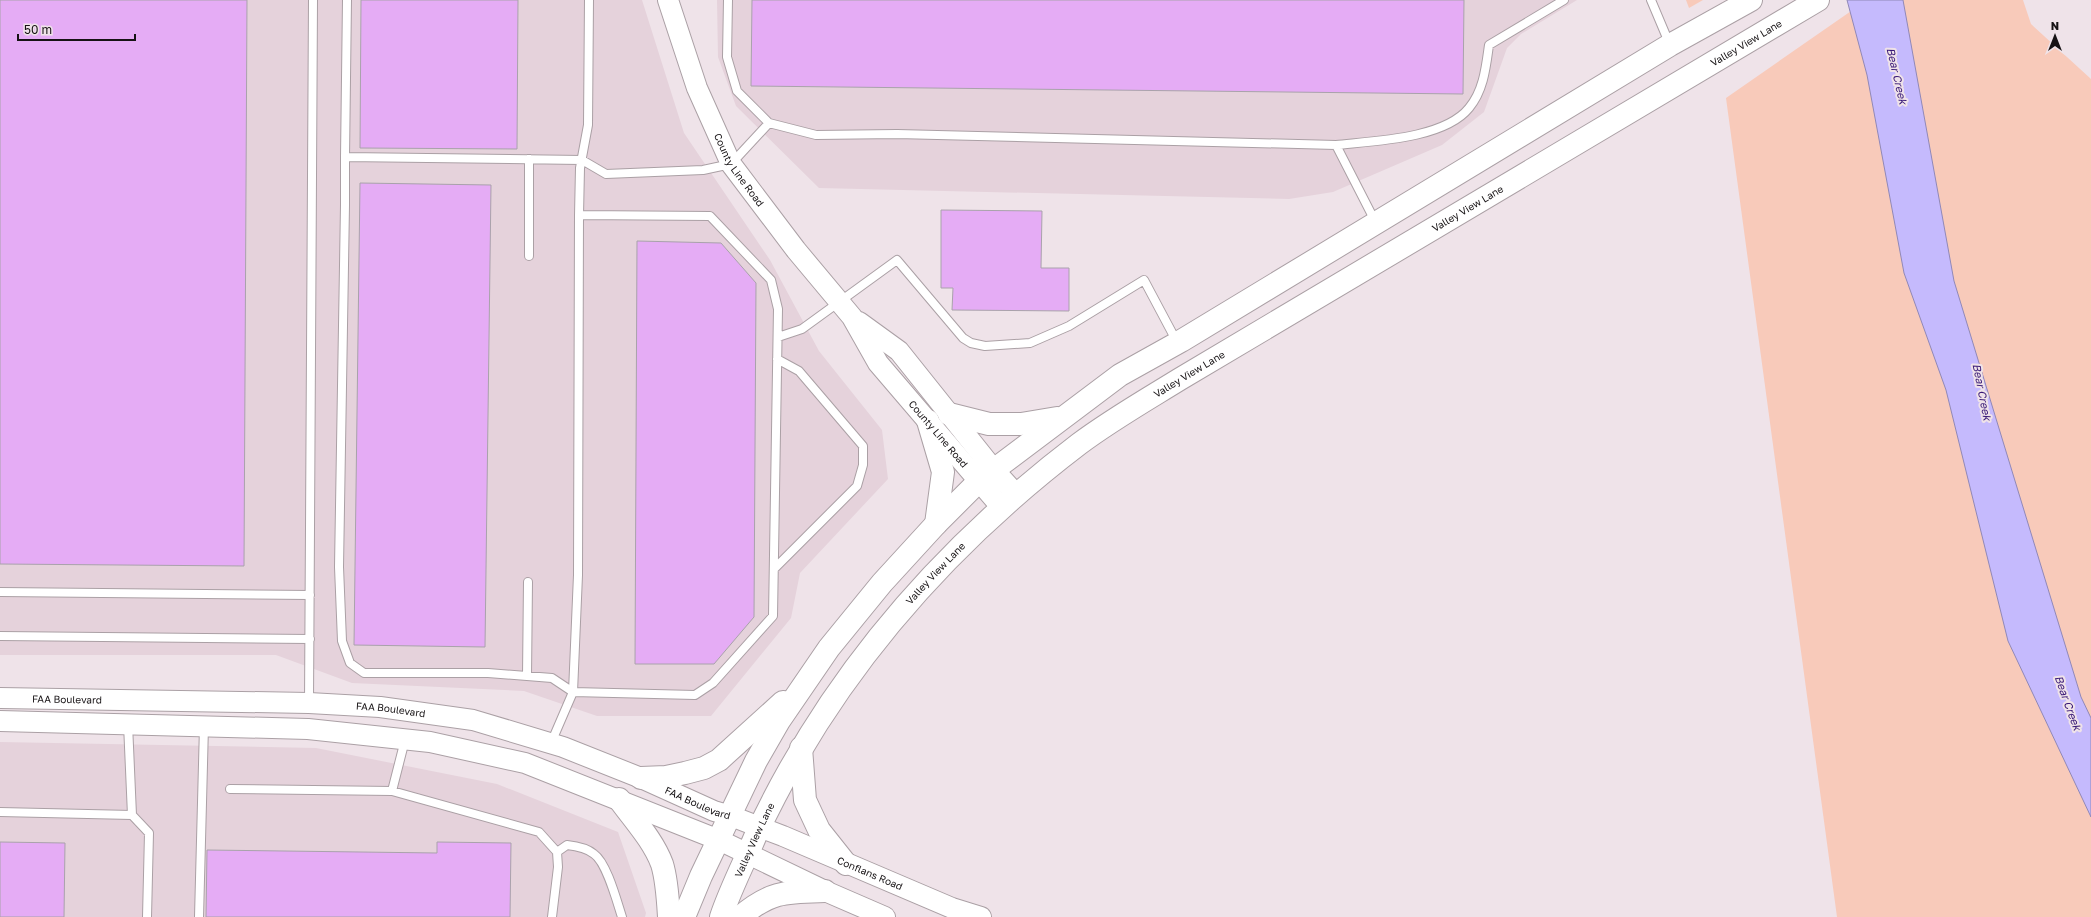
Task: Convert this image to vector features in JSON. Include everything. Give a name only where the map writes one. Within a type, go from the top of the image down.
[{"type":"main road","points":[[684,917],[701,876],[756,762],[779,721],[806,681],[829,648],[882,583],[936,524],[986,475],[1120,375],[1178,343],[1670,45],[1751,0]]},
{"type":"main road","name":"Valley View Lane","points":[[721,917],[760,827],[786,774],[801,748],[854,669],[882,630],[946,560],[1009,501],[1081,442],[1126,413],[1396,250],[1818,0]]},
{"type":"main road","points":[[1376,223],[1396,250]]},
{"type":"main road","points":[[949,414],[989,424],[1021,424],[1062,417]]},
{"type":"main road","points":[[928,421],[943,472],[936,524]]},
{"type":"main road","points":[[641,778],[666,777],[685,773],[704,768],[719,760],[806,681]]},
{"type":"main road","points":[[801,748],[805,800],[820,830],[846,864]]},
{"type":"main road","points":[[619,799],[651,843],[662,866],[670,917]]},
{"type":"main road","points":[[740,917],[758,902],[786,892],[825,891]]},
{"type":"street","name":"County Line Road","points":[[668,0],[696,88],[731,164],[796,250],[846,310],[878,363],[928,421],[986,475],[1009,501]]},
{"type":"street","name":"County Line Road","points":[[846,310],[899,351],[949,414],[986,475]]},
{"type":"street","name":"FAA Boulevard","points":[[0,698],[310,703],[380,707],[474,720],[551,743],[641,778],[714,811],[760,827]]},
{"type":"street","points":[[128,701],[128,724]]},
{"type":"street","points":[[0,721],[204,725],[308,729],[430,742],[525,763],[619,799],[719,840],[825,891],[884,917]]},
{"type":"street","name":"Conflans Road","points":[[760,827],[952,908],[980,917]]},
{"type":"lane","points":[[310,703],[313,0]]},
{"type":"lane","points":[[347,0],[345,157],[346,205],[339,567],[342,641],[350,663],[364,673],[488,673],[552,678],[573,692],[695,695],[713,683],[773,616],[778,309],[771,280],[710,216],[579,215]]},
{"type":"lane","points":[[551,743],[573,692],[578,575],[579,215],[582,160],[588,125],[589,0]]},
{"type":"lane","points":[[728,0],[727,57],[737,91],[769,123],[816,135],[897,134],[1336,145],[1412,137],[1448,124],[1469,108],[1484,80],[1489,44],[1564,0]]},
{"type":"lane","points":[[1651,0],[1670,45]]},
{"type":"lane","points":[[345,157],[582,160],[606,174],[703,170],[731,164],[769,123]]},
{"type":"lane","points":[[1336,145],[1376,223]]},
{"type":"lane","points":[[529,159],[529,256]]},
{"type":"lane","points":[[778,336],[802,329],[846,310],[897,260],[963,338],[970,343],[985,346],[1030,343],[1069,326],[1144,280],[1178,343]]},
{"type":"lane","points":[[774,568],[857,486],[863,465],[863,446],[799,371],[777,359]]},
{"type":"lane","points":[[528,582],[528,676]]},
{"type":"lane","points":[[0,592],[310,595]]},
{"type":"lane","points":[[0,636],[310,639]]},
{"type":"lane","points":[[128,724],[132,815],[149,833],[148,917]]},
{"type":"lane","points":[[199,917],[204,725]]},
{"type":"lane","points":[[392,791],[405,739]]},
{"type":"lane","points":[[230,789],[392,791],[539,832],[557,852],[558,867],[552,917]]},
{"type":"lane","points":[[0,812],[132,815]]},
{"type":"lane","points":[[557,852],[567,845],[586,850],[598,856],[610,880],[622,917]]},
{"type":"shaded area","points":[[0,0],[642,0],[684,133],[770,260],[819,351],[882,430],[888,479],[800,573],[791,618],[711,716],[597,716],[524,691],[352,683],[276,655],[0,655]]},
{"type":"shaded area","points":[[717,0],[1577,0],[1521,34],[1507,48],[1484,112],[1442,145],[1333,192],[1289,199],[819,188],[736,106],[718,57]]},
{"type":"shaded area","points":[[1686,0],[1703,0],[1689,8]]},
{"type":"shaded area","points":[[1867,0],[2023,0],[2031,24],[2091,79],[2091,917],[1837,917],[1726,98]]},
{"type":"shaded area","points":[[0,742],[316,748],[497,784],[618,832],[646,913],[645,917],[0,917]]},
{"type":"water","name":"Bear Creek","points":[[1847,0],[1903,0],[1954,281],[2081,697],[2091,718],[2091,817],[2008,641],[1946,390],[1904,273],[1867,75]]},
{"type":"building","points":[[0,0],[247,0],[244,566],[0,564]]},
{"type":"building","points":[[361,0],[518,0],[517,149],[360,148]]},
{"type":"building","points":[[752,0],[1464,0],[1463,94],[751,86]]},
{"type":"building","points":[[360,183],[491,185],[485,647],[354,645]]},
{"type":"building","points":[[941,210],[1042,211],[1041,268],[1069,268],[1069,311],[952,310],[953,288],[941,288]]},
{"type":"building","points":[[637,241],[721,243],[756,283],[754,617],[714,664],[635,664]]},
{"type":"building","points":[[0,842],[65,843],[64,917],[0,917]]},
{"type":"building","points":[[437,842],[511,843],[510,917],[206,917],[207,850],[437,853]]}]
